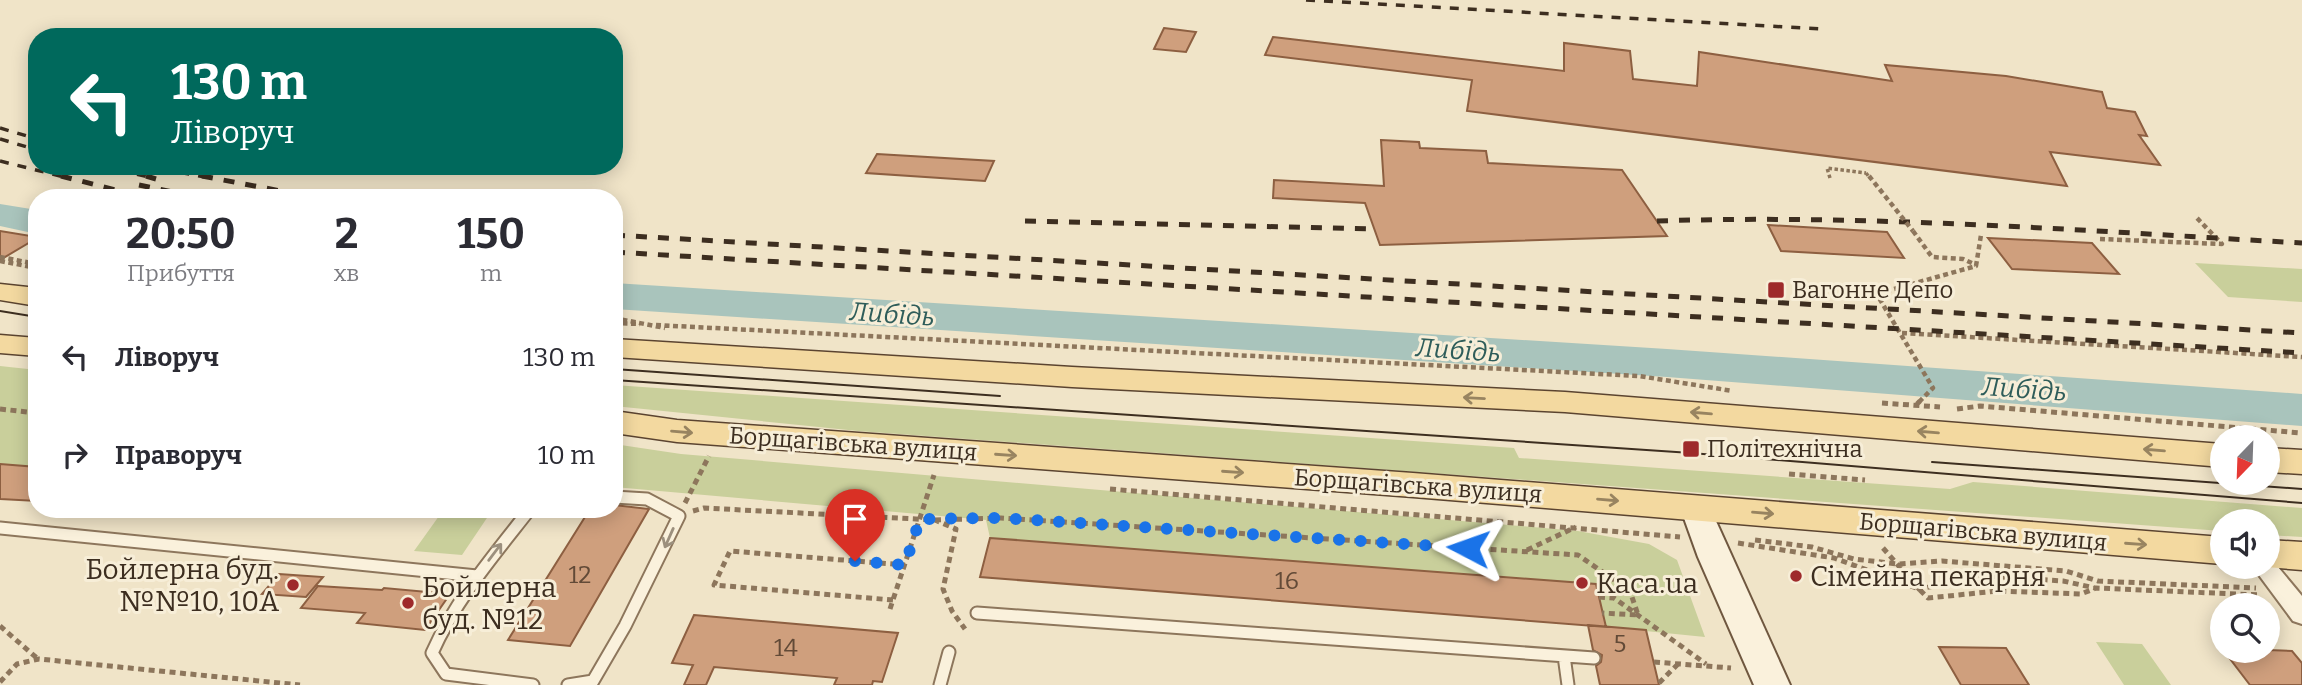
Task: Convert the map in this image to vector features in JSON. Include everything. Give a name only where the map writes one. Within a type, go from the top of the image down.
[{"type":"main road","points":[[0,292],[28,296]]},
{"type":"main road","points":[[0,344],[28,346]]},
{"type":"main road","points":[[623,349],[1072,377],[1565,402],[2210,455]]},
{"type":"main road","name":"Борщагівська вулиця","points":[[623,423],[677,431],[1703,527],[2210,550]]},
{"type":"main road","points":[[2280,461],[2302,462]]},
{"type":"main road","points":[[2280,555],[2302,556]]},
{"type":"street","points":[[1703,527],[1772,685]]},
{"type":"street","points":[[2275,579],[2291,599]]},
{"type":"lane","points":[[568,685],[593,681],[631,614],[678,516],[647,499],[623,498]]},
{"type":"lane","points":[[523,518],[446,621],[432,653],[446,674],[533,685]]},
{"type":"lane","points":[[0,528],[477,576]]},
{"type":"lane","points":[[977,613],[1594,659]]},
{"type":"lane","points":[[940,685],[949,652]]},
{"type":"lane","points":[[1564,656],[1568,685]]},
{"type":"path","points":[[1830,179],[1826,169],[1866,173],[1932,257],[1963,259],[1976,266]]},
{"type":"path","points":[[2100,239],[2222,244],[2196,217]]},
{"type":"path","points":[[1976,266],[1980,235]]},
{"type":"path","points":[[0,259],[28,264]]},
{"type":"path","points":[[1917,405],[1933,388],[1879,299],[1880,293],[1976,266]]},
{"type":"path","points":[[623,323],[1639,376],[1745,393]]},
{"type":"path","points":[[1902,333],[2302,357]]},
{"type":"path","points":[[1957,409],[1980,406],[2302,433]]},
{"type":"path","points":[[0,409],[28,412]]},
{"type":"path","points":[[678,516],[711,454],[700,451]]},
{"type":"path","points":[[890,609],[934,473],[948,471]]},
{"type":"path","points":[[1789,474],[1865,480]]},
{"type":"path","points":[[1098,483],[1703,527],[1812,547],[1854,559],[1898,564],[1942,561],[2066,571],[2098,581],[2291,599]]},
{"type":"path","points":[[678,516],[704,508],[935,520],[1001,518],[1578,555],[1630,591],[1638,615]]},
{"type":"path","points":[[935,520],[956,529],[943,589],[952,611],[965,629]]},
{"type":"path","points":[[1523,552],[1576,527],[1703,527],[1834,558],[1919,589],[1986,576],[2063,581],[2096,588],[2291,599]]},
{"type":"path","points":[[1882,548],[1928,598],[1998,590],[2081,594],[2096,588]]},
{"type":"path","points":[[893,600],[714,585],[730,551],[905,565]]},
{"type":"path","points":[[1599,597],[1614,598],[1706,664]]},
{"type":"path","points":[[949,652],[977,613]]},
{"type":"path","points":[[1602,613],[1638,615]]},
{"type":"path","points":[[0,626],[39,659]]},
{"type":"path","points":[[0,682],[17,664],[39,659],[300,685]]},
{"type":"path","points":[[1654,663],[1706,664],[1731,668]]},
{"type":"path","points":[[1659,683],[1678,664]]},
{"type":"green space","points":[[2195,263],[2302,269],[2302,302],[2228,297]]},
{"type":"green space","points":[[0,366],[28,369],[28,466],[0,464]]},
{"type":"green space","points":[[623,386],[1514,448],[1519,458],[1950,489],[1973,482],[2302,508],[2302,537],[2280,536],[2280,509],[2210,509],[2210,530],[858,431],[623,407]]},
{"type":"green space","points":[[623,445],[681,454],[1578,531],[1649,544],[1677,560],[1705,637],[1606,627],[990,538],[986,520],[623,488]]},
{"type":"green space","points":[[438,518],[487,518],[462,555],[414,551]]},
{"type":"green space","points":[[2096,642],[2142,644],[2171,685],[2124,685]]},
{"type":"building","points":[[1164,28],[1196,32],[1186,52],[1154,49]]},
{"type":"building","points":[[1273,37],[1564,71],[1564,43],[1630,51],[1633,79],[1697,86],[1699,52],[1892,81],[1885,65],[2006,76],[2102,92],[2107,108],[2135,112],[2147,136],[2139,135],[2160,165],[2050,152],[2067,186],[1467,111],[1472,80],[1265,55]]},
{"type":"building","points":[[1381,140],[1419,142],[1420,148],[1486,151],[1488,163],[1622,170],[1667,236],[1380,245],[1365,203],[1273,198],[1274,180],[1384,186]]},
{"type":"building","points":[[877,154],[994,161],[985,181],[866,173]]},
{"type":"building","points":[[1768,225],[1887,232],[1904,258],[1781,251]]},
{"type":"building","points":[[0,231],[28,236],[28,243],[0,260]]},
{"type":"building","points":[[1988,238],[2092,243],[2119,274],[2012,269]]},
{"type":"building","points":[[0,464],[28,466],[28,501],[0,499]]},
{"type":"building","points":[[623,506],[649,509],[570,646],[508,640],[584,518],[623,518]]},
{"type":"building","points":[[990,538],[1596,584],[1606,627],[980,577]]},
{"type":"building","name":"Бойлерна буд. №№10, 10А","points":[[279,574],[323,577],[306,597],[262,594]]},
{"type":"building","name":"Бойлерна буд. №12","points":[[318,586],[450,594],[425,630],[357,623],[365,613],[301,608]]},
{"type":"building","points":[[694,615],[898,633],[882,682],[873,681],[872,685],[834,685],[837,678],[714,667],[706,685],[684,685],[693,665],[672,663]]},
{"type":"building","points":[[1588,625],[1646,630],[1659,685],[1600,685],[1596,666],[1601,662],[1602,655],[1593,650]]},
{"type":"building","points":[[1939,647],[2006,648],[2029,685],[1961,685]]},
{"type":"building","points":[[2280,650],[2292,651],[2302,663],[2302,685],[2250,685],[2233,663],[2280,663]]},
{"type":"waterway","name":"Либідь","points":[[0,215],[28,220]]},
{"type":"waterway","name":"Либідь","points":[[623,297],[1667,363],[2302,410]]},
{"type":"tram line","points":[[0,311],[28,316]]},
{"type":"tram line","points":[[623,370],[1000,396]]},
{"type":"tram line","points":[[623,381],[1691,453],[2302,503]]},
{"type":"tram line","points":[[1932,462],[2302,489]]},
{"type":"railway","points":[[1306,0],[1822,29]]},
{"type":"railway","points":[[0,128],[28,136]]},
{"type":"railway","points":[[0,139],[28,147]]},
{"type":"railway","points":[[0,161],[28,168]]},
{"type":"railway","points":[[56,175],[68,178]]},
{"type":"railway","points":[[140,175],[151,178]]},
{"type":"railway","points":[[194,175],[211,178]]},
{"type":"railway","points":[[61,176],[112,189]]},
{"type":"railway","points":[[146,176],[151,178]]},
{"type":"railway","points":[[202,176],[271,189]]},
{"type":"railway","points":[[151,178],[156,179]]},
{"type":"railway","points":[[139,185],[158,189]]},
{"type":"railway","points":[[1657,221],[1738,219],[1899,222],[2302,243]]},
{"type":"railway","points":[[1025,221],[1374,229]]},
{"type":"railway","points":[[623,236],[2302,333]]},
{"type":"railway","points":[[623,253],[2302,353]]},
{"type":"place","name":"Вагонне Депо","points":[[1776,290]]},
{"type":"place","name":"Політехнічна","points":[[1691,449]]},
{"type":"place","name":"Сімейна пекарня","points":[[1796,576]]},
{"type":"place","name":"Каса.ua","points":[[1582,583]]},
{"type":"place","name":"Бойлерна буд. №№10, 10А","points":[[293,585]]},
{"type":"place","name":"Бойлерна буд. №12","points":[[408,603]]},
{"type":"route","points":[[855,561],[905,565],[920,519],[1001,518],[1468,548]]}]
